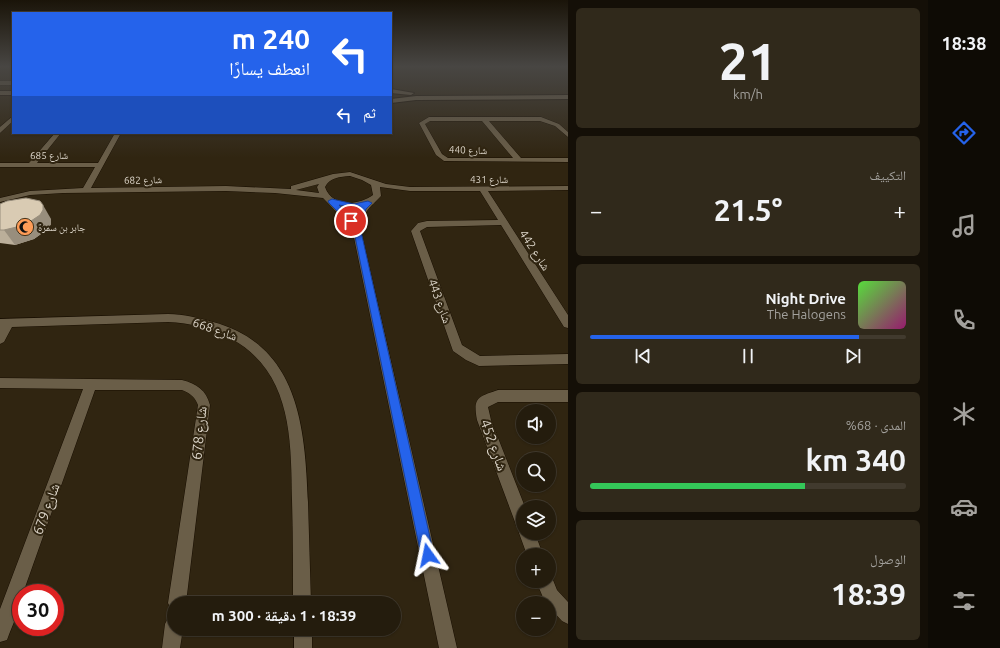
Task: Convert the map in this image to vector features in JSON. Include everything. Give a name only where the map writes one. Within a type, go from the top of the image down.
[{"type":"main road","points":[[392,101],[416,98],[532,97]]},
{"type":"main road","points":[[0,100],[12,100]]},
{"type":"street","points":[[0,131],[11,118]]},
{"type":"street","name":"شارع 440","points":[[568,135],[557,125],[547,120],[429,119],[422,123],[439,155],[446,160],[568,160]]},
{"type":"street","points":[[484,119],[519,160]]},
{"type":"street","points":[[31,165],[57,134]]},
{"type":"street","points":[[86,190],[98,165],[117,134]]},
{"type":"street","name":"شارع 685","points":[[0,166],[98,165]]},
{"type":"street","name":"شارع 431","points":[[326,180],[332,176],[346,174],[368,179],[384,186],[410,189],[568,188]]},
{"type":"street","points":[[356,227],[363,208],[377,196],[378,190],[375,184],[368,179]]},
{"type":"street","points":[[326,180],[321,187],[324,196],[332,201],[356,227],[448,648]]},
{"type":"street","name":"شارع 682","points":[[287,190],[326,180]]},
{"type":"street","name":"شارع 431","points":[[332,201],[354,206],[410,189]]},
{"type":"street","name":"شارع 442","points":[[483,189],[502,222],[568,324]]},
{"type":"street","name":"شارع 682","points":[[0,200],[23,194],[86,190],[287,190],[324,196]]},
{"type":"street","name":"شارع 443","points":[[502,222],[427,224],[421,225],[415,231],[457,348],[479,361],[568,359]]},
{"type":"street","name":"شارع 668","points":[[5,323],[164,319],[190,320],[231,332],[248,342],[263,355],[277,372],[285,387],[297,432],[300,458],[302,596]]},
{"type":"street","points":[[0,339],[5,323]]},
{"type":"street","name":"شارع 678","points":[[0,383],[182,385],[190,387],[202,396],[204,405],[178,596]]},
{"type":"street","name":"شارع 679","points":[[0,633],[91,384]]},
{"type":"street","name":"شارع 452","points":[[516,504],[484,420],[481,405],[489,399],[498,396],[568,396]]},
{"type":"street","points":[[548,588],[551,596],[568,615]]},
{"type":"street","points":[[171,648],[172,636]]},
{"type":"street","points":[[303,636],[303,648]]},
{"type":"building","points":[[26,198],[40,201],[43,205],[43,210],[40,215],[25,225],[0,230],[0,204],[7,201]]},
{"type":"place","name":"جابر بن سمرة","points":[[25,227]]},
{"type":"route","points":[[351,221],[332,201],[339,204],[354,206],[368,203],[360,213],[356,227],[428,555]]}]
